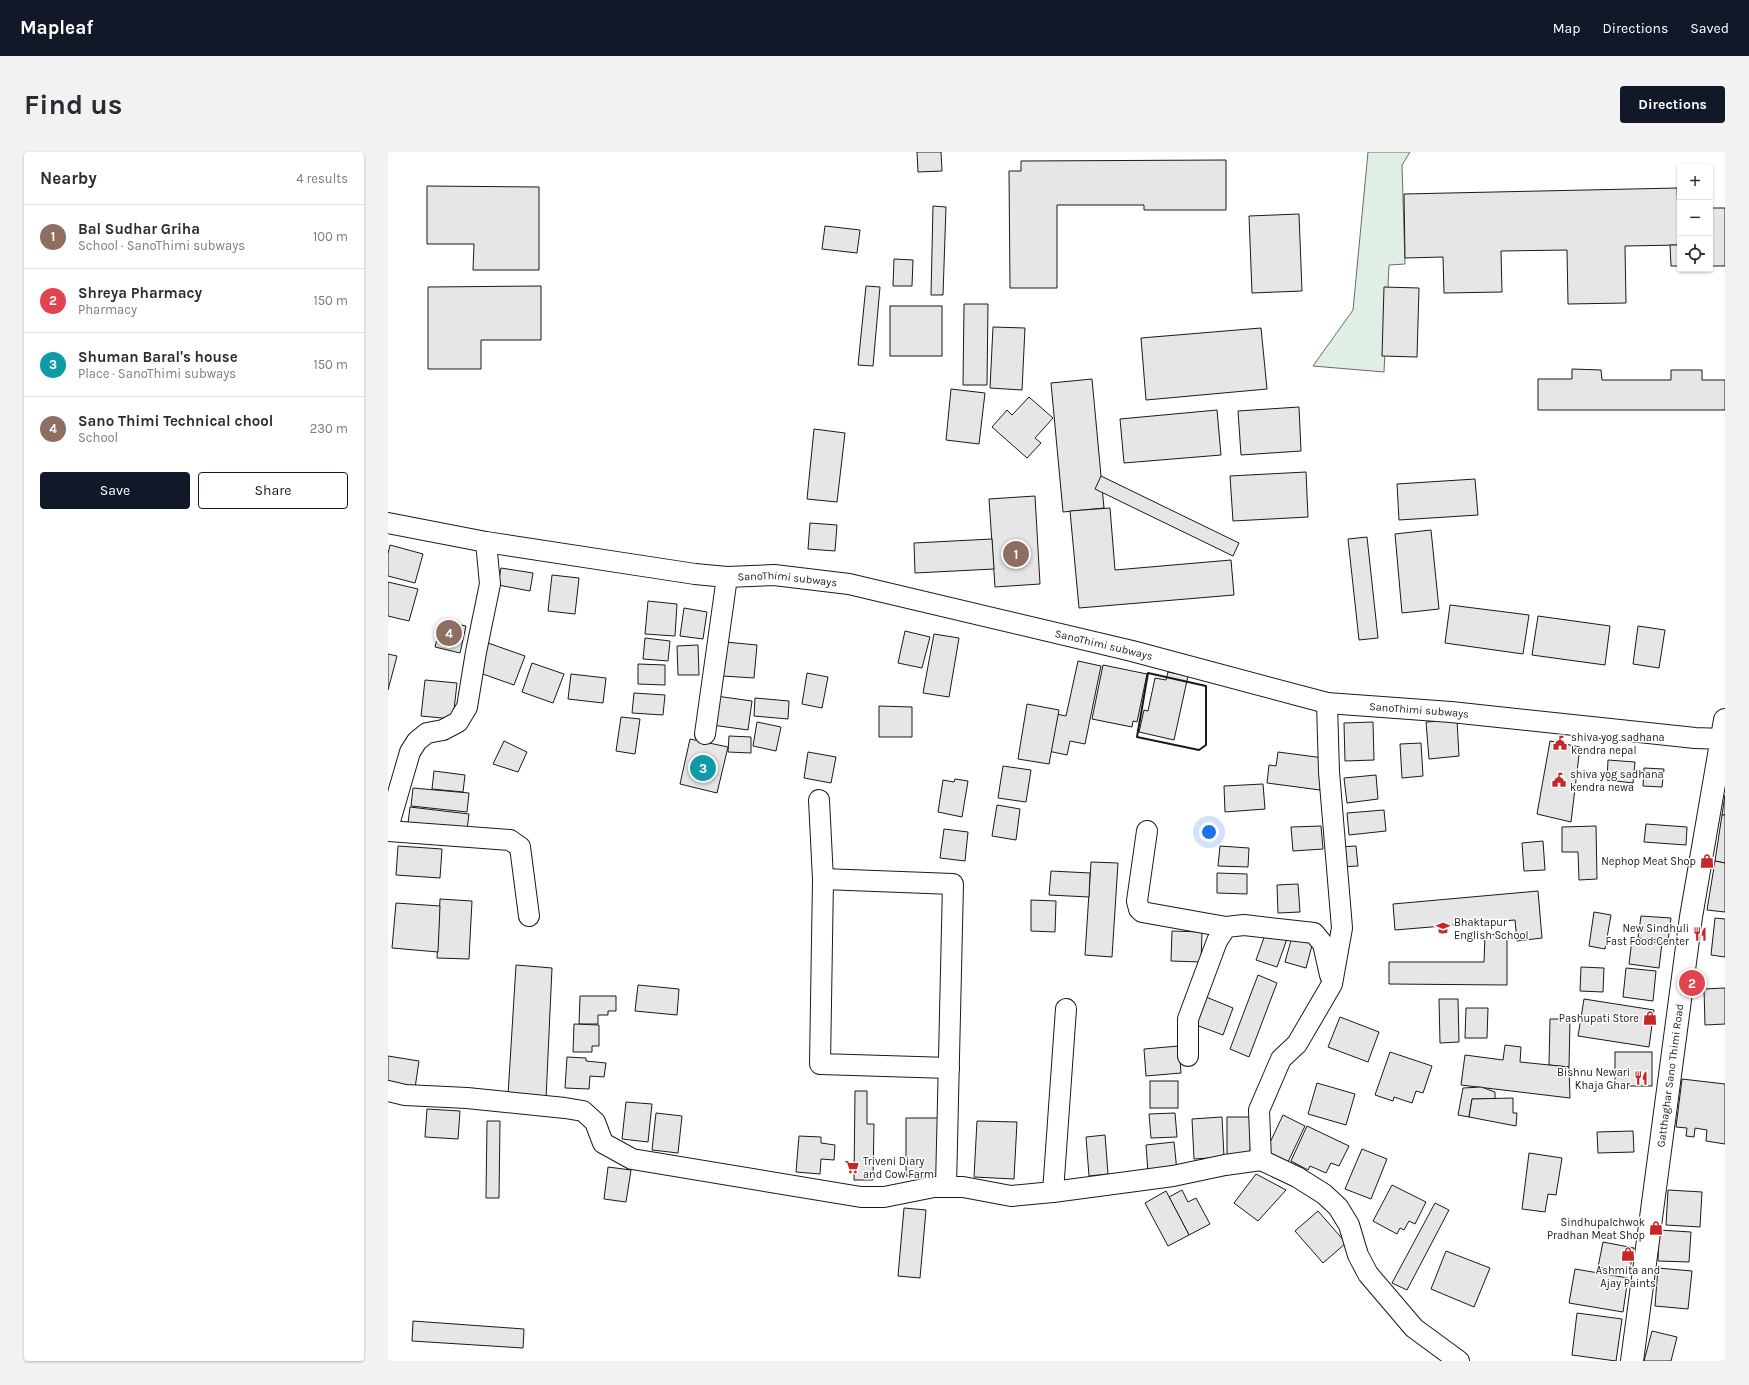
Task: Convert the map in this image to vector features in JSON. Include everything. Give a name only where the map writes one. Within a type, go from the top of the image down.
[{"type":"main road","name":"Gatthaghar Sano Thimi Road","points":[[1632,1361],[1691,917],[1724,733]]},
{"type":"street","name":"SanoThimi subways","points":[[388,523],[486,542],[695,574],[728,577],[774,575],[849,584],[1132,651],[1327,703],[1451,712],[1695,738],[1724,733]]},
{"type":"street","points":[[388,828],[410,752],[417,740],[427,733],[442,730],[458,722],[467,707],[476,652],[490,584],[486,542]]},
{"type":"street","points":[[705,734],[728,577]]},
{"type":"street","points":[[1261,1160],[1259,1110],[1281,1059],[1297,1044],[1332,984],[1342,928],[1329,772],[1327,703]]},
{"type":"street","points":[[819,800],[824,879],[820,1064],[949,1068]]},
{"type":"street","points":[[388,831],[510,840],[520,847],[529,916]]},
{"type":"street","points":[[1147,831],[1137,901],[1139,909],[1142,912],[1226,927],[1244,925],[1314,933],[1323,944],[1332,984]]},
{"type":"street","points":[[824,879],[953,884],[946,1187]]},
{"type":"street","points":[[1188,1056],[1188,1020],[1217,941],[1226,927]]},
{"type":"street","points":[[1053,1192],[1066,1009]]},
{"type":"street","points":[[388,1091],[405,1095],[466,1098],[583,1111],[595,1122],[603,1143],[632,1159],[860,1197],[884,1197],[934,1187],[962,1187],[1011,1196],[1173,1176],[1225,1165],[1261,1160],[1297,1177],[1324,1194],[1338,1207],[1349,1225],[1358,1254],[1368,1274],[1414,1328],[1460,1361]]},
{"type":"green space","points":[[1368,152],[1410,152],[1402,165],[1405,264],[1389,265],[1384,372],[1313,366],[1353,310]]},
{"type":"building","points":[[917,152],[941,152],[942,171],[918,172]]},
{"type":"building","points":[[1226,160],[1226,210],[1144,210],[1144,205],[1057,205],[1057,288],[1010,288],[1009,171],[1021,171],[1021,161]]},
{"type":"building","points":[[427,186],[539,187],[539,270],[473,270],[474,244],[427,244]]},
{"type":"building","points":[[1677,188],[1677,245],[1625,246],[1626,303],[1568,304],[1567,250],[1501,251],[1502,292],[1444,293],[1443,257],[1405,258],[1404,194]]},
{"type":"building","points":[[933,206],[946,207],[943,295],[931,295]]},
{"type":"building","points":[[1713,208],[1725,208],[1725,266],[1713,266]]},
{"type":"building","points":[[1299,214],[1302,291],[1252,293],[1249,216]]},
{"type":"building","points":[[825,226],[860,230],[857,253],[822,249]]},
{"type":"building","points":[[1670,245],[1677,245],[1677,266],[1671,266]]},
{"type":"building","points":[[894,259],[913,260],[912,286],[893,286]]},
{"type":"building","points":[[541,286],[541,340],[481,340],[481,369],[428,369],[428,287]]},
{"type":"building","points":[[866,286],[880,287],[873,366],[858,365]]},
{"type":"building","points":[[1384,287],[1419,288],[1417,357],[1382,356]]},
{"type":"building","points":[[964,304],[988,304],[987,385],[963,385]]},
{"type":"building","points":[[890,306],[942,306],[942,356],[890,356]]},
{"type":"building","points":[[993,327],[1025,328],[1022,390],[990,388]]},
{"type":"building","points":[[1261,328],[1267,389],[1146,400],[1141,338]]},
{"type":"building","points":[[1572,369],[1601,370],[1602,380],[1671,380],[1671,370],[1702,370],[1702,380],[1725,380],[1725,410],[1538,410],[1538,379],[1572,379]]},
{"type":"building","points":[[1092,379],[1104,508],[1063,512],[1051,383]]},
{"type":"building","points":[[951,389],[985,393],[979,444],[946,440]]},
{"type":"building","points":[[1029,397],[1053,418],[1035,438],[1041,443],[1027,458],[992,427],[1007,410],[1012,415]]},
{"type":"building","points":[[1299,407],[1301,451],[1241,455],[1238,411]]},
{"type":"building","points":[[1217,410],[1221,455],[1124,463],[1120,419]]},
{"type":"building","points":[[814,429],[845,433],[837,502],[807,499]]},
{"type":"building","points":[[1306,472],[1308,517],[1233,521],[1230,476]]},
{"type":"building","points":[[1101,476],[1239,543],[1233,556],[1095,489]]},
{"type":"building","points":[[1475,479],[1478,515],[1399,520],[1397,484]]},
{"type":"building","points":[[1035,496],[1040,584],[995,587],[989,499]]},
{"type":"building","points":[[1110,508],[1115,570],[1231,560],[1234,595],[1079,608],[1070,511]]},
{"type":"building","points":[[810,523],[837,525],[835,551],[808,549]]},
{"type":"building","points":[[1431,530],[1439,609],[1402,613],[1395,534]]},
{"type":"building","points":[[1367,537],[1378,638],[1359,640],[1348,539]]},
{"type":"building","points":[[992,539],[994,569],[915,573],[914,543]]},
{"type":"building","points":[[390,545],[423,554],[415,583],[388,576],[388,554]]},
{"type":"building","points":[[501,568],[533,573],[530,591],[498,585]]},
{"type":"building","points":[[552,575],[579,578],[575,614],[548,611]]},
{"type":"building","points":[[388,582],[418,589],[409,621],[388,616]]},
{"type":"building","points":[[648,601],[677,604],[675,636],[645,634]]},
{"type":"building","points":[[1450,605],[1529,615],[1523,654],[1445,643]]},
{"type":"building","points":[[684,608],[707,612],[703,639],[680,636]]},
{"type":"building","points":[[1538,616],[1610,626],[1605,665],[1532,655]]},
{"type":"building","points":[[442,621],[466,626],[460,653],[435,647]]},
{"type":"building","points":[[1638,626],[1665,630],[1659,668],[1633,664]]},
{"type":"building","points":[[905,631],[930,637],[922,668],[898,663]]},
{"type":"building","points":[[934,634],[959,638],[949,697],[923,693]]},
{"type":"building","points":[[645,638],[670,641],[668,661],[643,659]]},
{"type":"building","points":[[725,642],[757,645],[754,678],[723,676]]},
{"type":"building","points":[[488,643],[525,656],[514,685],[477,672]]},
{"type":"building","points":[[698,645],[699,675],[678,675],[677,646]]},
{"type":"building","points":[[388,654],[397,656],[388,690]]},
{"type":"building","points":[[1078,661],[1101,666],[1085,744],[1070,741],[1067,755],[1048,751],[1056,714],[1066,716]]},
{"type":"building","points":[[532,663],[564,674],[553,703],[522,692]]},
{"type":"building","points":[[638,664],[665,665],[665,685],[638,684]]},
{"type":"building","points":[[1103,665],[1147,674],[1137,722],[1133,721],[1132,727],[1092,719]]},
{"type":"building","points":[[1168,672],[1188,676],[1174,740],[1139,732],[1144,710],[1148,711],[1155,678],[1166,680]]},
{"type":"building","points":[[807,673],[828,677],[822,708],[802,704]]},
{"type":"building","points":[[571,674],[606,678],[603,703],[568,699]]},
{"type":"building","points":[[425,680],[457,683],[453,719],[421,716]]},
{"type":"building","points":[[634,693],[665,695],[663,715],[632,713]]},
{"type":"building","points":[[716,696],[752,701],[748,730],[712,725]]},
{"type":"building","points":[[755,698],[789,701],[788,719],[754,716]]},
{"type":"building","points":[[1027,704],[1059,710],[1049,764],[1018,759]]},
{"type":"building","points":[[879,706],[912,707],[912,737],[879,737]]},
{"type":"building","points":[[621,717],[640,719],[635,754],[616,751]]},
{"type":"building","points":[[1457,720],[1459,756],[1429,759],[1426,722]]},
{"type":"building","points":[[757,722],[781,727],[776,751],[753,746]]},
{"type":"building","points":[[1373,722],[1374,760],[1345,761],[1344,723]]},
{"type":"building","points":[[729,736],[751,737],[751,753],[728,752]]},
{"type":"building","points":[[690,739],[728,747],[717,793],[680,784]]},
{"type":"building","points":[[504,741],[527,752],[518,772],[493,764]]},
{"type":"building","name":"shiva yog sadhana kendra newa","points":[[1550,741],[1580,747],[1571,822],[1537,814]]},
{"type":"building","points":[[1421,743],[1423,776],[1402,778],[1400,744]]},
{"type":"building","points":[[808,752],[836,757],[831,783],[804,778]]},
{"type":"building","points":[[1278,752],[1324,758],[1320,790],[1267,783],[1269,765],[1276,766]]},
{"type":"building","points":[[1608,760],[1635,762],[1633,783],[1607,780]]},
{"type":"building","points":[[1003,766],[1031,770],[1026,802],[998,798]]},
{"type":"building","points":[[1644,768],[1664,769],[1662,787],[1643,786]]},
{"type":"building","points":[[434,771],[465,775],[463,792],[432,789]]},
{"type":"building","points":[[1376,775],[1378,799],[1347,803],[1344,778]]},
{"type":"building","points":[[955,779],[968,781],[962,817],[938,812],[943,780],[954,782]]},
{"type":"building","points":[[1263,784],[1265,809],[1225,812],[1224,786]]},
{"type":"building","points":[[413,788],[469,793],[467,812],[411,806]]},
{"type":"building","points":[[1725,795],[1725,815],[1722,815]]},
{"type":"building","points":[[997,805],[1020,809],[1016,840],[992,836]]},
{"type":"building","points":[[410,807],[469,814],[467,830],[408,823]]},
{"type":"building","points":[[1384,810],[1386,831],[1349,835],[1347,813]]},
{"type":"building","points":[[1722,815],[1725,815],[1725,863],[1715,861]]},
{"type":"building","points":[[1646,824],[1687,827],[1686,845],[1644,842]]},
{"type":"building","points":[[1321,826],[1323,849],[1293,851],[1291,827]]},
{"type":"building","points":[[1596,826],[1597,879],[1579,880],[1578,852],[1562,852],[1562,827]]},
{"type":"building","points":[[944,829],[968,832],[965,861],[940,858]]},
{"type":"building","points":[[1543,841],[1545,870],[1524,871],[1522,843]]},
{"type":"building","points":[[398,846],[442,849],[440,878],[396,875]]},
{"type":"building","points":[[1220,846],[1249,848],[1248,867],[1218,866]]},
{"type":"building","points":[[1356,846],[1358,866],[1340,867],[1338,847]]},
{"type":"building","points":[[1715,861],[1725,863],[1725,912],[1707,910]]},
{"type":"building","points":[[1091,862],[1118,863],[1112,957],[1085,955]]},
{"type":"building","points":[[1051,871],[1090,873],[1089,897],[1049,895]]},
{"type":"building","points":[[1217,873],[1247,874],[1247,894],[1217,893]]},
{"type":"building","points":[[1298,884],[1300,912],[1278,913],[1277,885]]},
{"type":"building","points":[[1538,891],[1542,938],[1517,941],[1515,920],[1395,930],[1393,904]]},
{"type":"building","points":[[440,899],[472,901],[469,959],[437,958]]},
{"type":"building","points":[[1031,900],[1056,901],[1055,932],[1031,931]]},
{"type":"building","points":[[396,903],[440,906],[438,952],[392,948]]},
{"type":"building","points":[[1594,912],[1611,915],[1605,949],[1589,946]]},
{"type":"building","points":[[1641,916],[1671,918],[1668,941],[1638,938]]},
{"type":"building","points":[[1715,918],[1725,919],[1725,957],[1711,955]]},
{"type":"building","points":[[1172,931],[1202,932],[1201,962],[1171,961]]},
{"type":"building","points":[[1266,932],[1287,939],[1277,967],[1256,960]]},
{"type":"building","points":[[1293,933],[1314,938],[1306,968],[1285,962]]},
{"type":"building","points":[[1507,934],[1507,985],[1389,984],[1389,962],[1484,962],[1485,935]]},
{"type":"building","points":[[1632,940],[1662,943],[1659,968],[1629,964]]},
{"type":"building","points":[[516,965],[552,968],[546,1099],[508,1095]]},
{"type":"building","points":[[1581,967],[1604,968],[1603,992],[1580,991]]},
{"type":"building","points":[[1626,968],[1656,971],[1653,1001],[1623,997]]},
{"type":"building","points":[[1258,975],[1277,983],[1249,1057],[1230,1049]]},
{"type":"building","points":[[638,985],[679,989],[677,1015],[635,1011]]},
{"type":"building","points":[[1725,988],[1725,1024],[1705,1025],[1704,989]]},
{"type":"building","points":[[580,996],[616,996],[616,1011],[608,1011],[608,1015],[598,1015],[598,1024],[579,1024]]},
{"type":"building","points":[[1206,997],[1233,1008],[1223,1035],[1196,1025]]},
{"type":"building","points":[[1439,999],[1458,999],[1459,1042],[1440,1043]]},
{"type":"building","points":[[1584,999],[1654,1010],[1649,1047],[1578,1036]]},
{"type":"building","points":[[1466,1008],[1488,1008],[1487,1038],[1465,1038]]},
{"type":"building","points":[[1340,1017],[1379,1032],[1368,1062],[1328,1047]]},
{"type":"building","points":[[1550,1019],[1570,1019],[1569,1067],[1549,1065]]},
{"type":"building","points":[[574,1024],[599,1025],[599,1046],[592,1046],[592,1052],[573,1052]]},
{"type":"building","points":[[1505,1045],[1521,1047],[1520,1062],[1569,1067],[1570,1098],[1461,1085],[1465,1055],[1503,1060]]},
{"type":"building","points":[[1179,1046],[1181,1073],[1146,1076],[1144,1049]]},
{"type":"building","points":[[1390,1052],[1432,1066],[1423,1093],[1416,1091],[1412,1103],[1394,1097],[1393,1101],[1375,1095]]},
{"type":"building","points":[[1615,1052],[1652,1052],[1652,1086],[1615,1086]]},
{"type":"building","points":[[388,1056],[419,1061],[415,1088],[388,1083]]},
{"type":"building","points":[[567,1057],[586,1058],[586,1061],[606,1063],[604,1077],[590,1076],[589,1089],[565,1088]]},
{"type":"building","points":[[1682,1079],[1725,1084],[1725,1144],[1706,1141],[1707,1130],[1695,1128],[1694,1137],[1686,1136],[1687,1128],[1676,1127]]},
{"type":"building","points":[[1150,1081],[1178,1081],[1178,1108],[1150,1108]]},
{"type":"building","points":[[1317,1083],[1355,1094],[1346,1125],[1308,1114]]},
{"type":"building","points":[[1481,1087],[1495,1092],[1495,1099],[1472,1099],[1469,1117],[1458,1115],[1463,1088]]},
{"type":"building","points":[[855,1091],[867,1091],[867,1124],[874,1124],[873,1180],[854,1180]]},
{"type":"building","points":[[1513,1098],[1513,1113],[1517,1113],[1516,1126],[1469,1117],[1472,1099]]},
{"type":"building","points":[[626,1102],[652,1104],[648,1142],[622,1139]]},
{"type":"building","points":[[427,1109],[460,1111],[458,1139],[425,1137]]},
{"type":"building","points":[[656,1113],[682,1116],[678,1153],[652,1150]]},
{"type":"building","points":[[1175,1113],[1177,1137],[1151,1138],[1149,1114]]},
{"type":"building","points":[[1283,1115],[1305,1126],[1288,1162],[1266,1151]]},
{"type":"building","points":[[1222,1117],[1224,1157],[1194,1159],[1192,1119]]},
{"type":"building","points":[[1227,1117],[1251,1117],[1250,1158],[1227,1158]]},
{"type":"building","points":[[906,1118],[940,1118],[940,1177],[906,1176]]},
{"type":"building","points":[[487,1121],[500,1121],[499,1198],[486,1198]]},
{"type":"building","points":[[977,1121],[1017,1122],[1014,1179],[974,1177]]},
{"type":"building","points":[[1307,1126],[1349,1146],[1339,1166],[1331,1163],[1326,1173],[1310,1166],[1308,1170],[1291,1161]]},
{"type":"building","points":[[1633,1131],[1634,1152],[1598,1153],[1597,1132]]},
{"type":"building","points":[[1105,1135],[1108,1174],[1089,1176],[1086,1137]]},
{"type":"building","points":[[799,1136],[821,1137],[821,1143],[835,1145],[834,1160],[821,1159],[820,1174],[796,1172]]},
{"type":"building","points":[[1174,1142],[1177,1171],[1148,1173],[1146,1145]]},
{"type":"building","points":[[1362,1149],[1387,1159],[1371,1199],[1345,1189]]},
{"type":"building","points":[[1529,1153],[1562,1158],[1556,1195],[1548,1194],[1545,1212],[1522,1209]]},
{"type":"building","points":[[608,1167],[631,1170],[626,1202],[604,1199]]},
{"type":"building","points":[[1256,1174],[1286,1190],[1258,1221],[1234,1203]]},
{"type":"building","points":[[1392,1185],[1426,1202],[1415,1224],[1409,1221],[1404,1230],[1400,1228],[1397,1234],[1373,1221]]},
{"type":"building","points":[[1182,1190],[1188,1202],[1196,1198],[1210,1224],[1189,1235],[1169,1197]]},
{"type":"building","points":[[1668,1190],[1702,1192],[1700,1227],[1666,1225]]},
{"type":"building","points":[[1166,1191],[1189,1235],[1168,1246],[1145,1203]]},
{"type":"building","points":[[1435,1203],[1449,1210],[1407,1290],[1392,1283]]},
{"type":"building","points":[[904,1208],[926,1210],[920,1278],[898,1276]]},
{"type":"building","points":[[1318,1211],[1346,1243],[1323,1263],[1295,1231]]},
{"type":"building","points":[[1659,1230],[1691,1232],[1689,1262],[1658,1261]]},
{"type":"building","points":[[1603,1242],[1634,1248],[1629,1273],[1598,1267]]},
{"type":"building","points":[[1446,1251],[1490,1268],[1474,1307],[1431,1289]]},
{"type":"building","points":[[1658,1268],[1692,1271],[1688,1309],[1655,1306]]},
{"type":"building","points":[[1575,1269],[1628,1278],[1623,1312],[1569,1303]]},
{"type":"building","points":[[1577,1313],[1622,1319],[1616,1361],[1572,1355]]},
{"type":"building","points":[[413,1321],[524,1329],[523,1348],[412,1341]]},
{"type":"building","points":[[1652,1331],[1677,1337],[1671,1361],[1644,1361]]},
{"type":"wall","points":[[1148,673],[1206,686],[1206,745],[1199,750],[1137,737],[1148,673]]},
{"type":"place","name":"Bal Sudhar Griha","points":[[1016,554]]},
{"type":"place","name":"Sano Thimi Technical chool","points":[[449,633]]},
{"type":"place","name":"shiva yog sadhana kendra nepal","points":[[1560,743]]},
{"type":"place","name":"Shuman Baral's house","points":[[703,768]]},
{"type":"place","name":"shiva yog sadhana kendra newa","points":[[1559,780]]},
{"type":"place","name":"Nephop Meat Shop","points":[[1707,861]]},
{"type":"place","name":"Bhaktapur English School","points":[[1443,928]]},
{"type":"place","name":"New Sindhuli Fast Food Center","points":[[1700,934]]},
{"type":"place","name":"Shreya Pharmacy","points":[[1692,983]]},
{"type":"place","name":"Pashupati Store","points":[[1650,1018]]},
{"type":"place","name":"Bishnu Newari Khaja Ghar","points":[[1641,1078]]},
{"type":"place","name":"Triveni Diary and Cow Farm","points":[[852,1167]]},
{"type":"place","name":"Sindhupalchwok Pradhan Meat Shop","points":[[1656,1228]]},
{"type":"place","name":"Ashmita and Ajay Paints","points":[[1628,1254]]}]
